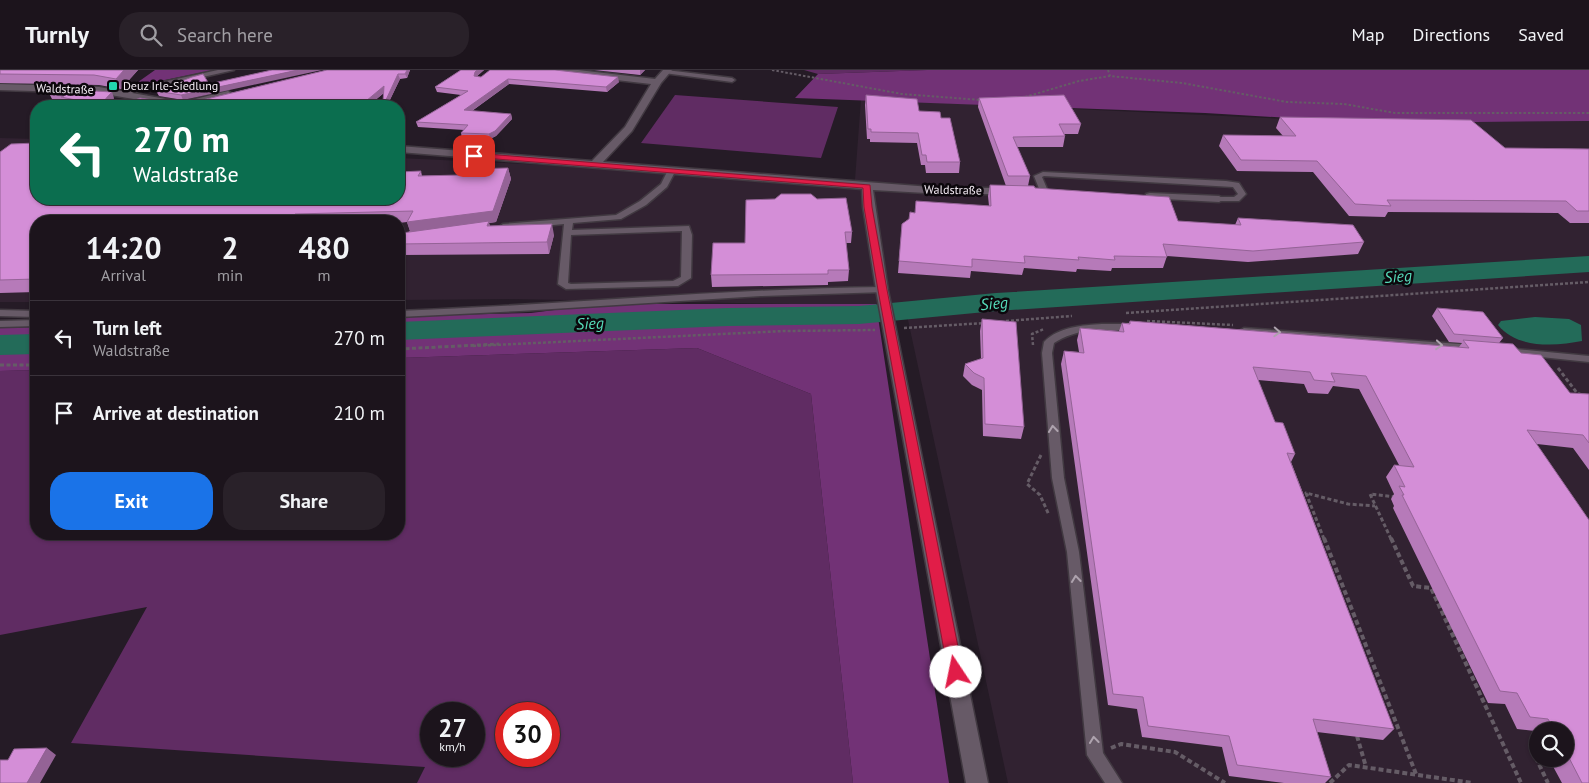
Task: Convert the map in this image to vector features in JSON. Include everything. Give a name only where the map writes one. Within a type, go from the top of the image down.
[{"type":"street","points":[[121,92],[230,70]]},
{"type":"street","points":[[556,70],[657,82]]},
{"type":"street","points":[[594,165],[629,129],[657,82],[667,71]]},
{"type":"street","name":"Waldstraße","points":[[0,87],[121,92],[158,100]]},
{"type":"street","points":[[208,100],[239,92]]},
{"type":"street","name":"Waldstraße","points":[[405,149],[944,191],[1049,191]]},
{"type":"street","points":[[867,186],[868,207],[882,290],[977,783]]},
{"type":"street","points":[[1141,196],[1219,199]]},
{"type":"lane","points":[[667,71],[732,80]]},
{"type":"lane","points":[[497,228],[618,217],[643,203],[664,185],[672,170]]},
{"type":"lane","points":[[1049,191],[1038,176],[1043,174],[1226,183],[1236,185],[1242,194],[1236,199],[1219,199]]},
{"type":"lane","points":[[567,233],[686,228],[688,235],[686,278],[675,284],[569,287],[563,284],[567,233],[569,220]]},
{"type":"lane","points":[[405,314],[529,309],[625,300],[882,290]]},
{"type":"lane","points":[[0,313],[30,314]]},
{"type":"lane","points":[[0,324],[30,323]]},
{"type":"lane","points":[[1114,783],[1095,755],[1073,552],[1058,478],[1046,353],[1049,342],[1067,332],[1118,326],[1171,324]]},
{"type":"lane","points":[[1234,328],[1589,358]]},
{"type":"path","points":[[772,70],[847,83],[880,92],[986,100]]},
{"type":"path","points":[[1108,70],[1110,76]]},
{"type":"path","points":[[1020,98],[1079,81],[1110,76],[1182,83],[1287,102],[1344,104],[1395,112],[1589,113]]},
{"type":"path","points":[[1117,313],[1589,282]]},
{"type":"path","points":[[999,322],[1078,316]]},
{"type":"path","points":[[1140,321],[1234,328]]},
{"type":"path","points":[[405,349],[989,322]]},
{"type":"path","points":[[1034,354],[1032,334],[1047,328]]},
{"type":"path","points":[[1558,355],[1561,359],[1554,363],[1577,393],[1589,398]]},
{"type":"path","points":[[0,365],[30,365]]},
{"type":"path","points":[[1042,449],[1027,484],[1040,495],[1050,518]]},
{"type":"path","points":[[1376,506],[1348,504],[1306,493],[1416,774]]},
{"type":"path","points":[[1398,497],[1370,494],[1413,586],[1430,588],[1521,783]]},
{"type":"path","points":[[1357,736],[1366,767]]},
{"type":"path","points":[[1095,755],[1121,744],[1175,752],[1224,783]]},
{"type":"path","points":[[1330,783],[1349,765],[1473,783]]},
{"type":"path","points":[[1540,767],[1548,783]]},
{"type":"shaded area","points":[[155,70],[214,70],[131,87]]},
{"type":"shaded area","points":[[804,70],[927,70],[818,74]]},
{"type":"shaded area","points":[[927,70],[1589,70],[1589,121],[1374,123],[1205,113],[795,98],[818,74]]},
{"type":"shaded area","points":[[675,95],[838,107],[821,158],[641,143]]},
{"type":"shaded area","points":[[861,99],[1374,123],[1589,121],[1589,783],[1008,783],[905,306],[512,299],[405,300],[405,215],[30,215],[30,302],[0,302],[0,138],[30,139],[30,205],[405,205],[405,158],[855,180]]},
{"type":"shaded area","points":[[601,304],[876,304],[949,783],[853,783],[811,394],[697,348],[405,358],[405,316],[531,313]]},
{"type":"shaded area","points":[[1535,317],[1569,319],[1581,325],[1582,341],[1561,344],[1526,342],[1506,333],[1498,325],[1501,321]]},
{"type":"shaded area","points":[[30,327],[30,370],[0,371],[0,328]]},
{"type":"shaded area","points":[[697,348],[811,394],[853,783],[417,783],[425,767],[485,767],[485,702],[420,702],[420,767],[71,743],[147,607],[0,635],[0,371],[30,370],[30,540],[405,540],[405,358]]},
{"type":"building","points":[[0,70],[124,70],[116,79],[94,75],[0,74]]},
{"type":"building","points":[[272,70],[298,70],[181,95],[156,91],[203,74],[209,84]]},
{"type":"building","points":[[327,70],[407,70],[405,74],[398,74],[386,100],[383,100],[384,86],[367,100],[202,100]]},
{"type":"building","points":[[461,70],[477,70],[474,76],[481,77],[490,70],[555,70],[618,77],[606,87],[508,79],[464,110],[511,114],[495,131],[489,134],[461,133],[468,125],[416,122],[468,91],[435,87]]},
{"type":"building","points":[[62,89],[112,92],[105,100],[76,100],[61,97],[64,96],[50,95]]},
{"type":"building","points":[[866,95],[917,99],[919,111],[940,112],[941,118],[950,118],[960,162],[927,162],[926,155],[922,155],[918,133],[871,132],[871,129],[868,129]]},
{"type":"building","points":[[1064,95],[1081,124],[1059,124],[1065,136],[1013,137],[1030,176],[1008,176],[979,98]]},
{"type":"building","points":[[140,98],[152,100],[135,100]]},
{"type":"building","points":[[1280,117],[1471,120],[1505,148],[1589,149],[1589,211],[1577,211],[1566,201],[1387,200],[1391,206],[1355,204],[1317,161],[1241,160],[1223,135],[1296,136]]},
{"type":"building","points":[[30,143],[30,205],[405,205],[405,172],[421,171],[418,176],[461,175],[464,169],[508,168],[493,211],[407,222],[413,211],[294,215],[30,215],[30,279],[0,280],[0,152],[11,144]]},
{"type":"building","points":[[990,185],[1034,186],[1035,188],[1169,197],[1178,221],[1241,225],[1238,218],[1353,225],[1364,242],[1253,251],[1163,244],[1167,257],[1114,256],[1115,260],[1078,257],[1079,260],[1024,256],[1025,263],[972,259],[972,267],[899,261],[902,224],[909,219],[910,212],[915,213],[916,201],[991,206]]},
{"type":"building","points":[[781,194],[811,194],[817,199],[846,198],[852,232],[845,232],[849,270],[828,270],[828,274],[711,275],[713,243],[745,243],[746,200],[775,199]]},
{"type":"building","points":[[489,221],[487,226],[552,224],[547,242],[405,244],[405,233]]},
{"type":"building","points":[[1437,308],[1483,312],[1503,338],[1454,334]]},
{"type":"building","points":[[982,319],[1016,322],[1024,427],[985,424],[984,378],[974,373],[965,364],[983,358]]},
{"type":"building","points":[[1130,321],[1469,348],[1463,340],[1513,344],[1521,353],[1541,355],[1570,393],[1589,394],[1589,443],[1583,435],[1527,430],[1589,520],[1589,783],[1582,783],[1574,767],[1574,722],[1550,722],[1548,719],[1530,717],[1517,693],[1500,691],[1402,495],[1404,495],[1399,486],[1405,487],[1394,465],[1414,467],[1366,376],[1331,373],[1335,382],[1314,380],[1310,372],[1253,367],[1275,422],[1283,423],[1295,454],[1287,453],[1394,729],[1313,719],[1331,777],[1237,765],[1229,736],[1148,726],[1143,697],[1113,694],[1064,351],[1084,353],[1080,328],[1124,332],[1122,323],[1130,324]]},
{"type":"building","points":[[47,748],[27,783],[0,783],[0,760],[8,760],[14,749]]},
{"type":"waterway","name":"Sieg","points":[[405,331],[728,317],[859,315],[996,302],[1589,264]]},
{"type":"waterway","name":"Sieg","points":[[0,345],[30,344]]},
{"type":"place","name":"Deuz Irle-Siedlung","points":[[113,86]]},
{"type":"route","points":[[474,156],[867,186],[868,207],[882,290],[956,672]]}]
